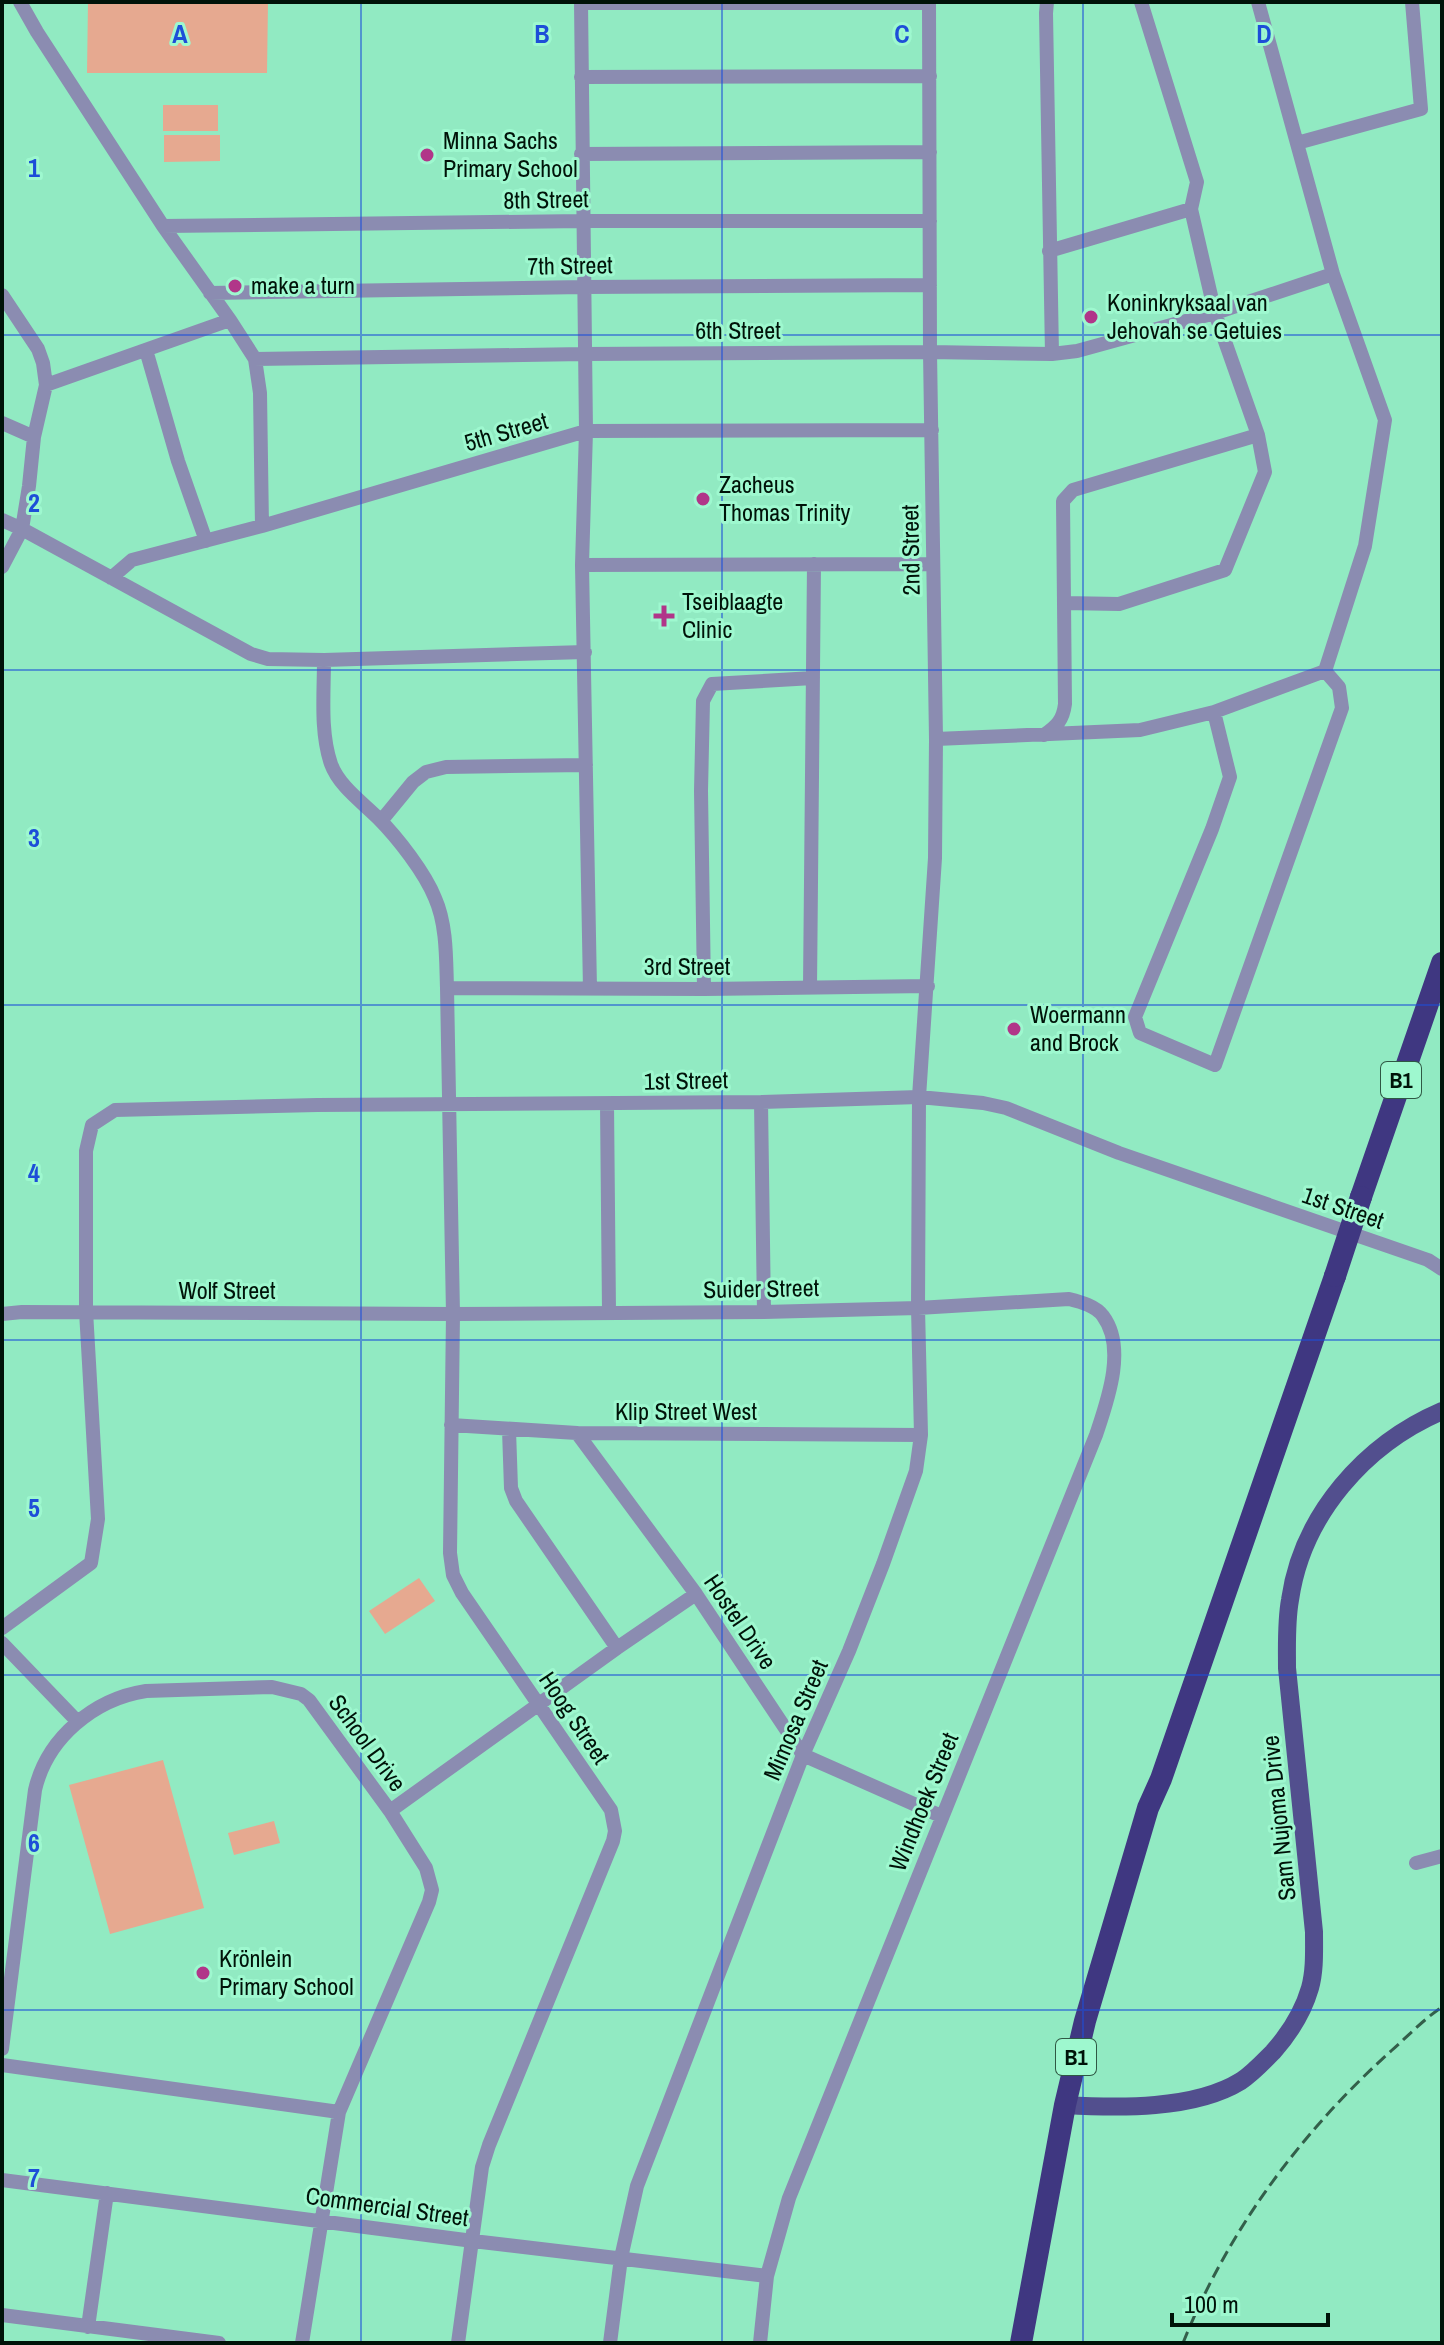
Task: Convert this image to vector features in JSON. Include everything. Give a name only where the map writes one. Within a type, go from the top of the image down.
[{"type":"highway","name":"B1","points":[[1032,2343],[1085,2021],[1148,1808],[1161,1779],[1442,963]]},
{"type":"highway","name":"B1","points":[[1021,2343],[1070,2106]]},
{"type":"main road","name":"Sam Nujoma Drive","points":[[1070,2106],[1151,2105],[1188,2100],[1240,2082],[1286,2038],[1304,2005],[1313,1973],[1314,1932],[1287,1668],[1286,1631],[1290,1597],[1299,1560],[1336,1492],[1386,1442],[1442,1411]]},
{"type":"street","points":[[20,2],[163,226],[255,359],[260,393],[262,526]]},
{"type":"street","points":[[1047,2],[1052,354]]},
{"type":"street","points":[[1064,603],[1119,604],[1225,570],[1265,472],[1258,435],[1215,313],[1191,209],[1197,182],[1141,2]]},
{"type":"street","points":[[1258,2],[1333,274],[1385,420],[1365,546],[1325,671]]},
{"type":"street","points":[[1297,143],[1421,109],[1412,2]]},
{"type":"street","points":[[590,989],[582,565],[586,431],[581,3],[929,3]]},
{"type":"street","name":"2nd Street","points":[[919,1097],[935,858],[929,3]]},
{"type":"street","points":[[581,77],[930,76]]},
{"type":"street","points":[[581,154],[930,152]]},
{"type":"street","points":[[1049,251],[1191,209]]},
{"type":"street","name":"8th Street","points":[[163,226],[930,221]]},
{"type":"street","name":"6th Street","points":[[255,359],[584,354],[1052,354],[1077,351],[1215,313],[1333,274]]},
{"type":"street","name":"7th Street","points":[[210,293],[930,285]]},
{"type":"street","points":[[2,295],[38,349],[46,385],[34,437],[22,529],[2,567]]},
{"type":"street","points":[[46,385],[230,320]]},
{"type":"street","points":[[146,350],[178,461],[206,541]]},
{"type":"street","points":[[2,423],[34,437]]},
{"type":"street","name":"5th Street","points":[[111,578],[132,560],[262,526],[586,431],[932,430]]},
{"type":"street","points":[[1044,735],[1057,726],[1063,717],[1065,704],[1063,501],[1073,490],[1258,435]]},
{"type":"street","points":[[2,520],[251,654],[268,659],[585,652]]},
{"type":"street","points":[[810,988],[814,564]]},
{"type":"street","points":[[582,565],[933,564]]},
{"type":"street","name":"Hoog Street","points":[[324,660],[325,740],[330,763],[337,778],[381,821],[410,856],[436,898],[445,939],[453,1314],[450,1553],[453,1575],[462,1593],[611,1810],[615,1831],[482,2167],[458,2343]]},
{"type":"street","points":[[1214,712],[1230,777],[1212,829],[1135,1017],[1140,1033],[1215,1065],[1342,708],[1339,687],[1325,671]]},
{"type":"street","points":[[936,739],[1140,730],[1214,712],[1325,671]]},
{"type":"street","points":[[704,989],[703,701],[712,684],[813,678]]},
{"type":"street","points":[[381,821],[413,782],[426,772],[446,767],[586,765]]},
{"type":"street","name":"3rd Street","points":[[447,988],[928,986]]},
{"type":"street","name":"1st Street","points":[[2,1628],[91,1563],[98,1519],[86,1311],[86,1151],[92,1125],[115,1110],[317,1105],[761,1102],[919,1097],[1006,1108],[1114,1151],[1428,1260],[1442,1269]]},
{"type":"street","name":"Mimosa Street","points":[[610,2343],[621,2258],[637,2186],[803,1755],[883,1564],[916,1471],[921,1435],[919,1097]]},
{"type":"street","points":[[761,1102],[764,1312]]},
{"type":"street","points":[[607,1104],[609,1312]]},
{"type":"street","name":"Suider Street","points":[[453,1314],[764,1312],[918,1308],[1069,1299]]},
{"type":"street","name":"Windhoek Street","points":[[760,2343],[767,2276],[789,2198],[1090,1450],[1108,1398],[1114,1355],[1111,1335],[1103,1315],[1087,1304],[1069,1299]]},
{"type":"street","name":"Wolf Street","points":[[2,1314],[86,1311],[453,1314]]},
{"type":"street","name":"Klip Street West","points":[[451,1425],[577,1433],[921,1435]]},
{"type":"street","points":[[509,1430],[511,1488],[516,1501],[617,1648]]},
{"type":"street","name":"Hostel Drive","points":[[577,1433],[696,1594],[803,1755]]},
{"type":"street","points":[[390,1811],[696,1594]]},
{"type":"street","points":[[2,1643],[77,1721]]},
{"type":"street","name":"School Drive","points":[[2,2049],[35,1790],[50,1753],[77,1721],[106,1703],[133,1693],[272,1687],[285,1688],[309,1700],[390,1811],[426,1868],[432,1890],[339,2112],[302,2343]]},
{"type":"street","points":[[803,1755],[941,1816]]},
{"type":"street","points":[[1416,1863],[1442,1856]]},
{"type":"street","points":[[2,2065],[339,2112]]},
{"type":"street","name":"Commercial Street","points":[[2,2180],[767,2276]]},
{"type":"street","points":[[88,2327],[107,2193]]},
{"type":"street","points":[[2,2315],[219,2343]]},
{"type":"shaded area","points":[[88,2],[268,2],[267,73],[87,73]]},
{"type":"shaded area","points":[[163,105],[218,105],[218,131],[163,131]]},
{"type":"shaded area","points":[[164,135],[220,135],[220,161],[164,162]]},
{"type":"shaded area","points":[[419,1578],[435,1601],[385,1634],[369,1611]]},
{"type":"shaded area","points":[[163,1760],[204,1908],[110,1934],[69,1785]]},
{"type":"shaded area","points":[[274,1821],[280,1843],[234,1855],[228,1833]]},
{"type":"railway","points":[[1183,2343],[1222,2261],[1270,2185],[1358,2082],[1442,2007]]},
{"type":"place","name":"Minna Sachs Primary School","points":[[427,155]]},
{"type":"place","name":"make a turn","points":[[235,286]]},
{"type":"place","name":"Koninkryksaal van Jehovah se Getuies","points":[[1091,317]]},
{"type":"place","name":"Zacheus Thomas Trinity","points":[[703,499]]},
{"type":"place","name":"Tseiblaagte Clinic","points":[[664,616]]},
{"type":"place","name":"Woermann and Brock","points":[[1014,1029]]},
{"type":"place","name":"Krönlein Primary School","points":[[203,1973]]}]
